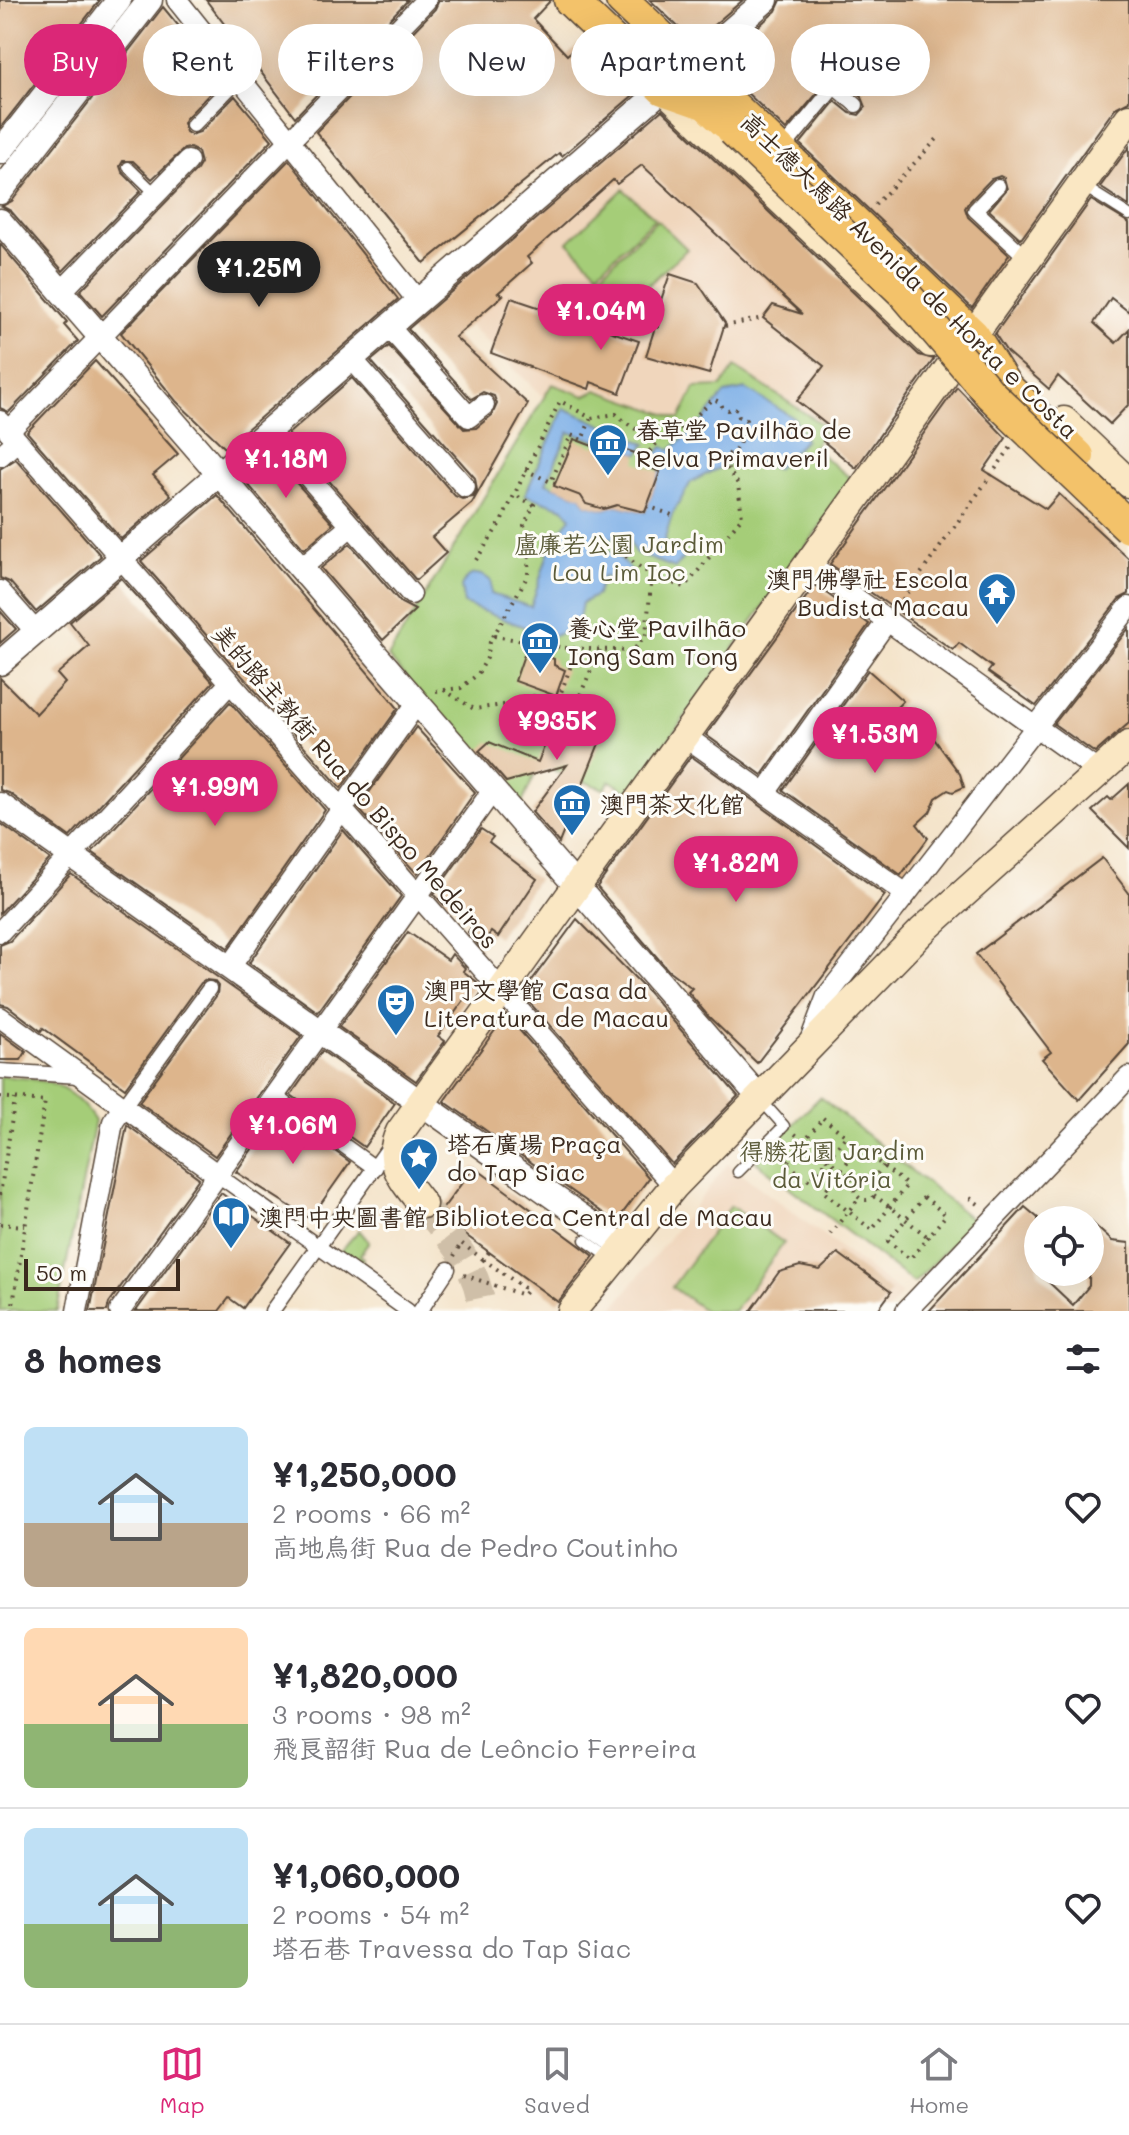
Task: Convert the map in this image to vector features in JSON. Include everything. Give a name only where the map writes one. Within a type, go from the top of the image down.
[{"type":"main road","name":"高士德大馬路 Avenida de Horta e Costa","points":[[570,0],[595,24]]},
{"type":"main road","name":"高士德大馬路 Avenida de Horta e Costa","points":[[622,0],[647,24]]},
{"type":"main road","name":"高士德大馬路 Avenida de Horta e Costa","points":[[670,96],[952,364],[981,405],[1129,546]]},
{"type":"main road","points":[[683,96],[706,104],[904,293],[990,394],[1129,527]]},
{"type":"main road","name":"高士德大馬路 Avenida de Horta e Costa","points":[[722,96],[1129,483]]},
{"type":"main road","points":[[422,1204],[395,1165],[394,1152],[400,1132],[1129,118]]},
{"type":"main road","points":[[973,335],[1006,387],[1129,505]]},
{"type":"main road","points":[[572,1311],[617,1252],[674,1186],[922,931],[1129,745]]},
{"type":"street","points":[[0,152],[119,0]]},
{"type":"street","points":[[0,192],[150,0]]},
{"type":"street","points":[[177,0],[196,24]]},
{"type":"street","points":[[0,456],[9,431],[426,0]]},
{"type":"street","points":[[738,24],[766,0]]},
{"type":"street","points":[[780,151],[834,87],[856,105]]},
{"type":"street","points":[[193,125],[221,96]]},
{"type":"street","points":[[254,96],[418,301]]},
{"type":"street","points":[[0,663],[655,96]]},
{"type":"street","points":[[61,292],[188,161]]},
{"type":"street","points":[[998,186],[975,210],[1028,259]]},
{"type":"street","points":[[0,221],[759,1097]]},
{"type":"street","points":[[389,327],[469,417],[484,405]]},
{"type":"street","points":[[352,359],[465,487]]},
{"type":"street","name":"美的路主教街 Rua do Bispo Medeiros","points":[[9,431],[674,1186]]},
{"type":"street","points":[[268,431],[411,594]]},
{"type":"street","points":[[301,568],[351,526]]},
{"type":"street","points":[[808,564],[1099,772]]},
{"type":"street","points":[[0,591],[36,632]]},
{"type":"street","points":[[807,1049],[827,996],[1129,607]]},
{"type":"street","points":[[765,793],[887,621]]},
{"type":"street","points":[[0,932],[230,683]]},
{"type":"street","points":[[230,967],[417,703]]},
{"type":"street","points":[[685,736],[906,894]]},
{"type":"street","points":[[120,1311],[493,790]]},
{"type":"street","points":[[0,805],[421,1103],[617,1252]]},
{"type":"street","points":[[77,1311],[113,1122],[209,989]]},
{"type":"street","points":[[0,1017],[408,1311]]},
{"type":"street","points":[[0,1071],[82,1076]]},
{"type":"street","points":[[906,1311],[1129,1077]]},
{"type":"street","points":[[275,1096],[375,1168]]},
{"type":"street","points":[[272,1311],[400,1132]]},
{"type":"street","points":[[420,1311],[448,1269]]},
{"type":"lane","points":[[128,167],[156,194]]},
{"type":"lane","points":[[1081,185],[1129,215]]},
{"type":"lane","points":[[738,1172],[784,1126],[759,1097]]},
{"type":"lane","points":[[585,1240],[617,1252]]},
{"type":"path","points":[[857,224],[939,137]]},
{"type":"path","points":[[725,326],[763,318]]},
{"type":"path","points":[[476,560],[501,522],[560,401],[591,418],[616,414],[632,428],[663,436],[673,434],[690,422],[713,399],[720,402],[723,408],[737,410],[739,417],[746,420],[746,428],[740,436],[739,446],[728,455],[727,468],[738,484],[742,517],[685,587],[652,575],[633,564],[620,550]]},
{"type":"path","points":[[525,470],[553,482],[571,435],[582,440],[591,418]]},
{"type":"path","points":[[639,463],[663,436]]},
{"type":"path","points":[[887,621],[1001,462]]},
{"type":"path","points":[[417,703],[426,690],[461,688],[478,674],[494,636],[528,575],[531,557],[524,525],[534,505],[513,494]]},
{"type":"path","points":[[647,506],[672,515]]},
{"type":"path","points":[[494,636],[577,649],[633,651],[646,634],[652,575]]},
{"type":"path","points":[[444,690],[474,709],[526,702],[555,715],[577,649]]},
{"type":"path","points":[[577,702],[600,650]]},
{"type":"path","points":[[531,704],[537,689]]},
{"type":"path","points":[[0,1097],[45,1101],[12,1311]]},
{"type":"path","points":[[0,1195],[15,1099]]},
{"type":"path","points":[[823,1118],[846,1136],[810,1181],[786,1163],[804,1141],[823,1118]]},
{"type":"path","points":[[804,1141],[858,1183]]},
{"type":"path","points":[[872,1180],[901,1144]]},
{"type":"path","points":[[859,1147],[883,1166],[907,1185],[872,1230],[824,1192],[859,1147]]},
{"type":"path","points":[[860,1197],[855,1187],[861,1179],[872,1180]]},
{"type":"path","points":[[860,1197],[870,1199],[877,1191],[872,1180]]},
{"type":"path","points":[[874,1195],[928,1237]]},
{"type":"path","points":[[830,1234],[860,1197]]},
{"type":"path","points":[[924,1197],[946,1215],[910,1259],[888,1241],[905,1220],[924,1197]]},
{"type":"path","points":[[0,1224],[25,1226]]},
{"type":"path","points":[[448,1269],[523,1295],[527,1290],[461,1243],[457,1250]]},
{"type":"path","points":[[484,1260],[489,1252]]},
{"type":"shaded area","points":[[661,96],[758,189],[736,209],[869,370],[826,427],[735,367],[721,387],[695,388],[681,419],[597,390],[585,396],[552,384],[543,397],[433,290]]},
{"type":"shaded area","points":[[1129,278],[1129,410],[1109,429],[1064,387]]},
{"type":"shaded area","points":[[728,1164],[902,1294],[888,1311],[611,1311]]},
{"type":"green space","points":[[623,189],[655,218],[598,272],[568,242]]},
{"type":"green space","points":[[657,220],[687,249],[630,302],[601,274]]},
{"type":"green space","name":"盧廉若公園 Jardim Lou Lim Ioc","points":[[735,367],[826,427],[813,448],[853,480],[631,793],[610,781],[604,789],[539,765],[520,808],[388,657],[552,384],[585,396],[597,390],[680,419],[695,388],[721,387]]},
{"type":"green space","points":[[0,1076],[42,1081],[65,1090],[86,1108],[95,1121],[57,1311],[0,1311]]},
{"type":"green space","name":"得勝花園 Jardim da Vitória","points":[[820,1097],[974,1221],[914,1283],[756,1162]]},
{"type":"green space","points":[[731,1206],[784,1243],[734,1311],[705,1311],[672,1287]]},
{"type":"green space","points":[[359,1230],[369,1242],[360,1255],[363,1258],[360,1266],[337,1255]]},
{"type":"water","points":[[746,389],[794,418],[805,440],[776,469],[751,459],[733,461],[691,482],[672,515],[664,542],[686,555],[675,568],[635,553],[628,538],[608,538],[605,544],[609,552],[616,554],[631,570],[625,578],[602,577],[597,595],[582,603],[577,628],[550,637],[464,604],[461,587],[470,575],[478,574],[491,581],[491,594],[531,607],[549,550],[549,537],[571,518],[564,508],[525,495],[564,408],[646,444],[638,454],[569,432],[546,483],[581,496],[586,504],[604,509],[617,505],[645,512],[662,465],[651,460],[663,447],[671,449],[697,428],[725,393]]},
{"type":"building","points":[[0,0],[100,0],[81,24],[24,24],[25,96],[0,128]]},
{"type":"building","points":[[206,0],[408,0],[385,24],[278,24],[278,95],[262,74],[262,24],[224,24]]},
{"type":"building","points":[[439,0],[551,0],[533,19],[538,24],[439,24],[439,96],[555,96],[555,42],[567,55],[571,51],[571,96],[632,96],[562,156],[559,153],[424,263],[316,132],[351,96],[423,96],[423,24],[420,24]]},
{"type":"building","points":[[650,0],[743,0],[715,24],[675,24]]},
{"type":"building","points":[[781,0],[1129,0],[1129,101],[1115,108],[1021,239],[989,210],[1007,189],[1004,178],[991,179],[968,203],[965,208],[968,217],[1009,255],[972,308],[800,144],[835,101],[850,113],[859,115],[866,107],[861,96],[930,96],[930,24],[791,24],[791,96],[815,96],[786,130],[750,96],[775,96],[775,24],[761,24],[776,11]]},
{"type":"building","points":[[163,7],[177,24],[150,24]]},
{"type":"building","points":[[143,33],[143,96],[207,96],[183,123],[186,132],[191,135],[200,132],[235,96],[272,140],[102,316],[80,291],[197,170],[201,163],[198,152],[184,149],[152,179],[133,161],[123,161],[120,166],[122,172],[141,191],[63,271],[11,211],[2,206],[12,201],[94,96],[127,96],[127,53]]},
{"type":"building","points":[[279,96],[315,96],[295,117]]},
{"type":"building","points":[[662,110],[919,355],[934,359],[856,468],[823,441],[832,429],[797,401],[824,366],[763,318],[773,305],[802,314],[642,165],[617,184],[613,180],[527,257],[532,263],[498,293],[503,295],[455,337],[528,404],[472,503],[432,537],[446,553],[416,580],[288,434],[352,378],[455,496],[462,499],[473,497],[477,490],[475,478],[371,361],[389,346],[464,429],[476,428],[492,415],[497,404],[494,396],[483,392],[471,399],[408,329]]},
{"type":"building","points":[[1129,147],[1129,206],[1100,187]]},
{"type":"building","points":[[289,160],[398,299],[225,448],[176,401],[121,333]]},
{"type":"building","points":[[1091,200],[1129,223],[1129,312],[1111,298],[1094,323],[1116,343],[1129,329],[1129,404],[1110,424],[1058,376],[1049,389],[1007,352],[995,334]]},
{"type":"building","points":[[0,244],[67,322],[64,325],[78,341],[9,412],[0,408]]},
{"type":"building","points":[[670,274],[698,283],[725,323],[709,374],[646,356],[655,327],[658,328],[661,300]]},
{"type":"building","points":[[511,298],[639,341],[620,393],[591,382],[589,389],[491,353]]},
{"type":"building","points":[[95,361],[178,454],[153,475],[171,495],[121,539],[27,432]]},
{"type":"building","points":[[957,387],[1006,438],[984,470],[1046,509],[1059,494],[1129,559],[1129,594],[1119,599],[1036,706],[988,672],[992,667],[959,643],[953,650],[830,564]]},
{"type":"building","name":"春草堂 Pavilhão de Relva Primaveril","points":[[574,439],[595,447],[599,441],[638,454],[636,462],[660,472],[645,512],[617,505],[604,509],[586,504],[581,496],[554,486]]},
{"type":"building","points":[[268,451],[333,524],[304,549],[240,475]]},
{"type":"building","points":[[16,459],[101,556],[36,612],[10,582],[0,578],[0,469]]},
{"type":"building","points":[[217,495],[398,708],[341,788],[141,561]]},
{"type":"building","points":[[350,544],[401,603],[415,610],[383,640],[321,568]]},
{"type":"building","points":[[121,578],[213,682],[70,837],[9,793],[0,790],[0,678],[36,714],[65,683],[57,674],[89,646],[70,622]]},
{"type":"building","points":[[815,585],[869,624],[762,775],[706,735]]},
{"type":"building","points":[[0,611],[16,629],[0,643]]},
{"type":"building","points":[[1129,628],[1129,723],[1095,753],[1054,724]]},
{"type":"building","name":"養心堂 Pavilhão Iong Sam Tong","points":[[541,654],[554,659],[554,665],[565,670],[556,696],[515,681],[524,655],[537,660]]},
{"type":"building","points":[[868,670],[903,701],[897,707],[918,734],[926,728],[960,774],[964,787],[953,792],[948,790],[936,798],[930,812],[917,824],[928,838],[901,875],[783,790]]},
{"type":"building","points":[[564,697],[610,716],[559,843],[532,812],[567,765],[506,782],[479,751],[489,742],[538,762]]},
{"type":"building","points":[[230,702],[325,810],[228,948],[92,852]]},
{"type":"building","points":[[416,727],[475,792],[417,874],[358,808]]},
{"type":"building","points":[[691,756],[885,895],[757,1063],[708,1016],[688,992],[692,988],[668,970],[597,887]]},
{"type":"building","points":[[1129,784],[1129,848],[1092,811]]},
{"type":"building","points":[[0,823],[50,859],[0,913]]},
{"type":"building","points":[[481,829],[493,837],[489,842],[537,879],[498,937],[491,932],[480,947],[468,932],[474,923],[448,900],[444,905],[434,894]]},
{"type":"building","points":[[343,830],[401,896],[318,1012],[249,963]]},
{"type":"building","points":[[1102,858],[1129,893],[1129,1044],[1079,1100],[1042,1059],[1051,1052],[976,954]]},
{"type":"building","points":[[71,874],[301,1036],[215,1156],[139,1102],[217,995],[218,986],[214,981],[201,983],[125,1088],[43,1028],[41,1031],[8,1006],[0,1004],[0,945],[10,941]]},
{"type":"building","points":[[577,919],[642,985],[738,1096],[672,1164],[522,994]]},
{"type":"building","points":[[408,932],[448,960],[452,954],[465,968],[463,971],[477,982],[438,1036],[445,1041],[416,1081],[339,1027]]},
{"type":"building","points":[[506,1015],[649,1178],[616,1222],[444,1101]]},
{"type":"building","points":[[0,1033],[26,1052],[21,1060],[0,1060]]},
{"type":"building","points":[[322,1051],[395,1103],[364,1147],[291,1095]]},
{"type":"building","points":[[279,1111],[350,1162],[310,1219],[236,1172]]},
{"type":"building","points":[[127,1125],[199,1178],[109,1303],[107,1311],[90,1311]]},
{"type":"building","points":[[474,1167],[594,1256],[558,1302],[438,1215]]},
{"type":"building","name":"澳門中央圖書館 Biblioteca Central de Macau","points":[[221,1193],[290,1243],[243,1308],[229,1298],[219,1311],[136,1311]]},
{"type":"building","points":[[1024,1208],[1024,1286],[1053,1286],[1073,1305],[1089,1286],[1104,1286],[1104,1234],[1112,1241],[1129,1243],[1129,1311],[929,1311]]},
{"type":"building","points":[[838,1253],[891,1292],[877,1311],[751,1311],[779,1272],[800,1266],[820,1270]]},
{"type":"tunnel","points":[[422,1204],[469,1266],[480,1295],[482,1311]]},
{"type":"place","name":"春草堂 Pavilhão de Relva Primaveril","points":[[608,477]]},
{"type":"place","name":"澳門佛學社 Escola Budista Macau","points":[[997,626]]},
{"type":"place","name":"養心堂 Pavilhão Iong Sam Tong","points":[[540,675]]},
{"type":"place","name":"澳門茶文化館","points":[[572,837]]},
{"type":"place","name":"澳門文學館 Casa da Literatura de Macau","points":[[396,1037]]},
{"type":"place","name":"塔石廣場 Praça do Tap Siac","points":[[419,1191]]},
{"type":"place","name":"澳門中央圖書館 Biblioteca Central de Macau","points":[[231,1250]]}]
